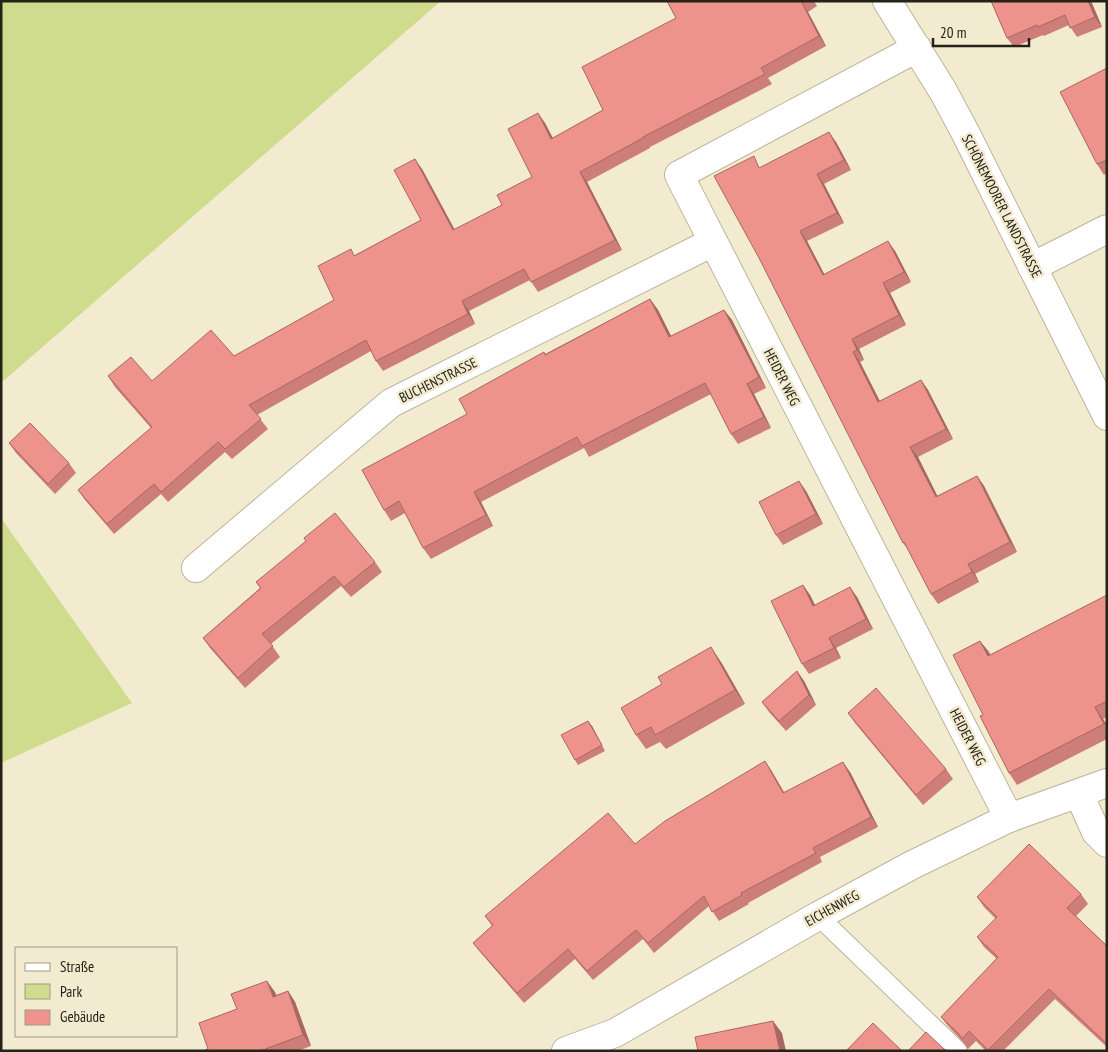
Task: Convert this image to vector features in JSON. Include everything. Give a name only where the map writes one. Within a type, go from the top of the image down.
[{"type":"street","name":"SCHÖNEMOORER LANDSTRASSE","points":[[887,1],[917,48],[965,132],[1107,416]]},
{"type":"street","name":"HEIDER WEG","points":[[917,48],[679,176],[1009,818]]},
{"type":"street","points":[[1032,267],[1107,229]]},
{"type":"street","name":"BUCHENSTRASSE","points":[[196,568],[391,403],[713,242]]},
{"type":"street","name":"EICHENWEG","points":[[566,1051],[617,1042],[818,916],[912,865],[1009,818],[1107,783]]},
{"type":"street","points":[[1079,794],[1096,832],[1107,843]]},
{"type":"lane","points":[[818,916],[958,1051]]},
{"type":"green space","points":[[1,1],[441,1],[1,383]]},
{"type":"green space","points":[[1,518],[132,703],[1,763]]},
{"type":"building","points":[[667,1],[801,1],[819,36],[761,68],[765,74],[580,172],[615,240],[531,282],[524,269],[462,301],[468,314],[376,361],[366,340],[249,405],[261,419],[225,449],[218,442],[161,492],[154,484],[107,524],[78,490],[152,427],[108,376],[131,357],[152,381],[211,330],[234,356],[334,300],[318,266],[351,249],[354,256],[421,220],[394,170],[415,159],[453,230],[502,205],[497,195],[532,177],[508,129],[538,113],[551,139],[603,110],[582,67],[676,18]]},
{"type":"building","points":[[991,1],[1088,1],[1095,17],[1070,28],[1065,15],[1007,38]]},
{"type":"building","points":[[1107,68],[1107,160],[1097,164],[1060,92]]},
{"type":"building","points":[[829,132],[844,160],[817,174],[837,213],[800,231],[823,275],[888,241],[904,272],[883,283],[899,315],[852,339],[857,350],[853,352],[878,402],[921,380],[946,429],[910,447],[936,497],[977,476],[1010,542],[968,564],[972,572],[931,594],[903,543],[759,258],[714,176],[754,156],[759,168]]},
{"type":"building","points":[[650,299],[669,337],[724,310],[759,377],[747,384],[764,417],[731,434],[705,383],[582,446],[577,437],[474,492],[486,515],[423,548],[399,501],[384,510],[362,470],[467,414],[459,399],[544,352],[545,355]]},
{"type":"building","points":[[30,423],[69,463],[48,484],[9,443]]},
{"type":"building","points":[[799,481],[816,514],[776,535],[759,502]]},
{"type":"building","points":[[335,513],[375,562],[344,587],[334,576],[262,634],[273,646],[238,678],[203,638],[261,588],[256,582],[306,541],[304,538]]},
{"type":"building","points":[[803,585],[813,606],[850,587],[866,619],[829,638],[834,648],[802,664],[771,601]]},
{"type":"building","points":[[1107,595],[1107,701],[1095,707],[1104,724],[1009,773],[980,716],[983,715],[953,655],[980,641],[988,656]]},
{"type":"building","points":[[711,647],[735,690],[655,735],[651,727],[636,735],[621,708],[662,684],[658,677]]},
{"type":"building","points":[[797,671],[809,695],[779,721],[762,702]]},
{"type":"building","points":[[876,688],[946,769],[916,795],[848,713]]},
{"type":"building","points":[[588,721],[602,745],[575,760],[561,735]]},
{"type":"building","points":[[765,761],[783,793],[843,762],[871,817],[813,848],[816,853],[741,893],[742,895],[712,912],[704,896],[648,943],[636,930],[587,971],[568,949],[517,993],[473,943],[493,925],[485,916],[608,813],[635,844],[665,821]]},
{"type":"building","points":[[1029,844],[1081,894],[1067,908],[1107,946],[1107,1044],[1049,989],[988,1050],[969,1031],[962,1039],[941,1017],[998,957],[977,937],[997,917],[977,897]]},
{"type":"building","points":[[267,981],[273,997],[288,991],[303,1035],[260,1051],[203,1051],[208,1049],[199,1023],[237,1009],[231,994]]},
{"type":"building","points":[[773,1021],[780,1051],[698,1051],[695,1037]]},
{"type":"building","points":[[873,1023],[902,1051],[846,1051]]},
{"type":"building","points":[[926,1032],[944,1049],[948,1051],[908,1051]]}]
